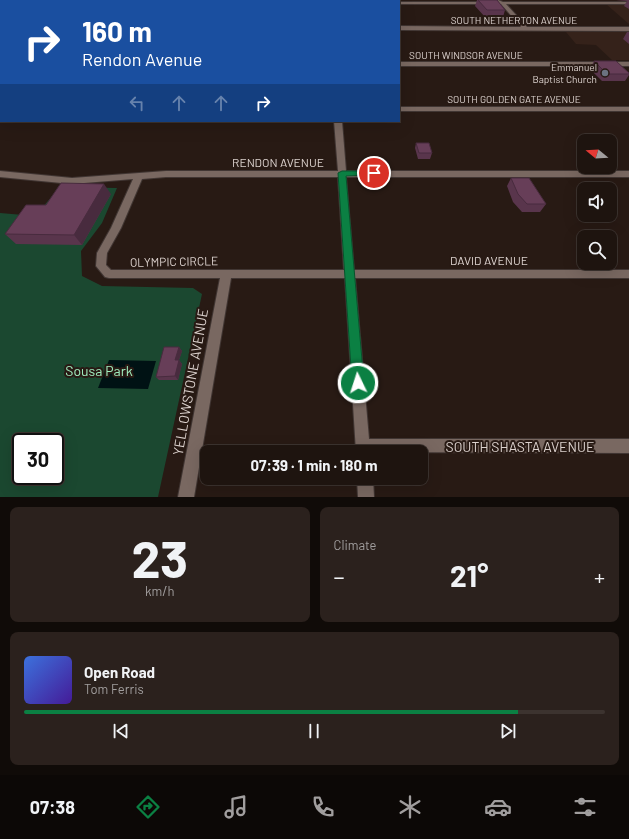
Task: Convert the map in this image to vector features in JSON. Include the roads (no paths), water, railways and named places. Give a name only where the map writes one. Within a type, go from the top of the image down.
[{"type":"street","points":[[501,1],[526,28]]},
{"type":"street","points":[[400,3],[501,1],[629,3]]},
{"type":"street","name":"SOUTH NETHERTON AVENUE","points":[[400,28],[629,29]]},
{"type":"street","name":"SOUTH WINDSOR AVENUE","points":[[400,64],[629,64]]},
{"type":"street","name":"SOUTH GOLDEN GATE AVENUE","points":[[400,109],[629,109]]},
{"type":"street","points":[[338,122],[363,445]]},
{"type":"street","name":"RENDON AVENUE","points":[[0,174],[72,181],[166,174],[629,174]]},
{"type":"street","name":"OLYMPIC CIRCLE","points":[[138,177],[116,228],[102,254],[100,263],[105,272],[117,276],[350,273]]},
{"type":"street","name":"DAVID AVENUE","points":[[350,273],[629,274]]},
{"type":"street","name":"YELLOWSTONE AVENUE","points":[[186,497],[226,274]]},
{"type":"street","name":"SOUTH SHASTA AVENUE","points":[[428,448],[629,446]]},
{"type":"street","points":[[365,485],[366,497]]},
{"type":"place","name":"Emmanuel Baptist Church","points":[[605,73]]},
{"type":"park label","name":"Sousa Park","points":[[99,370]]}]
